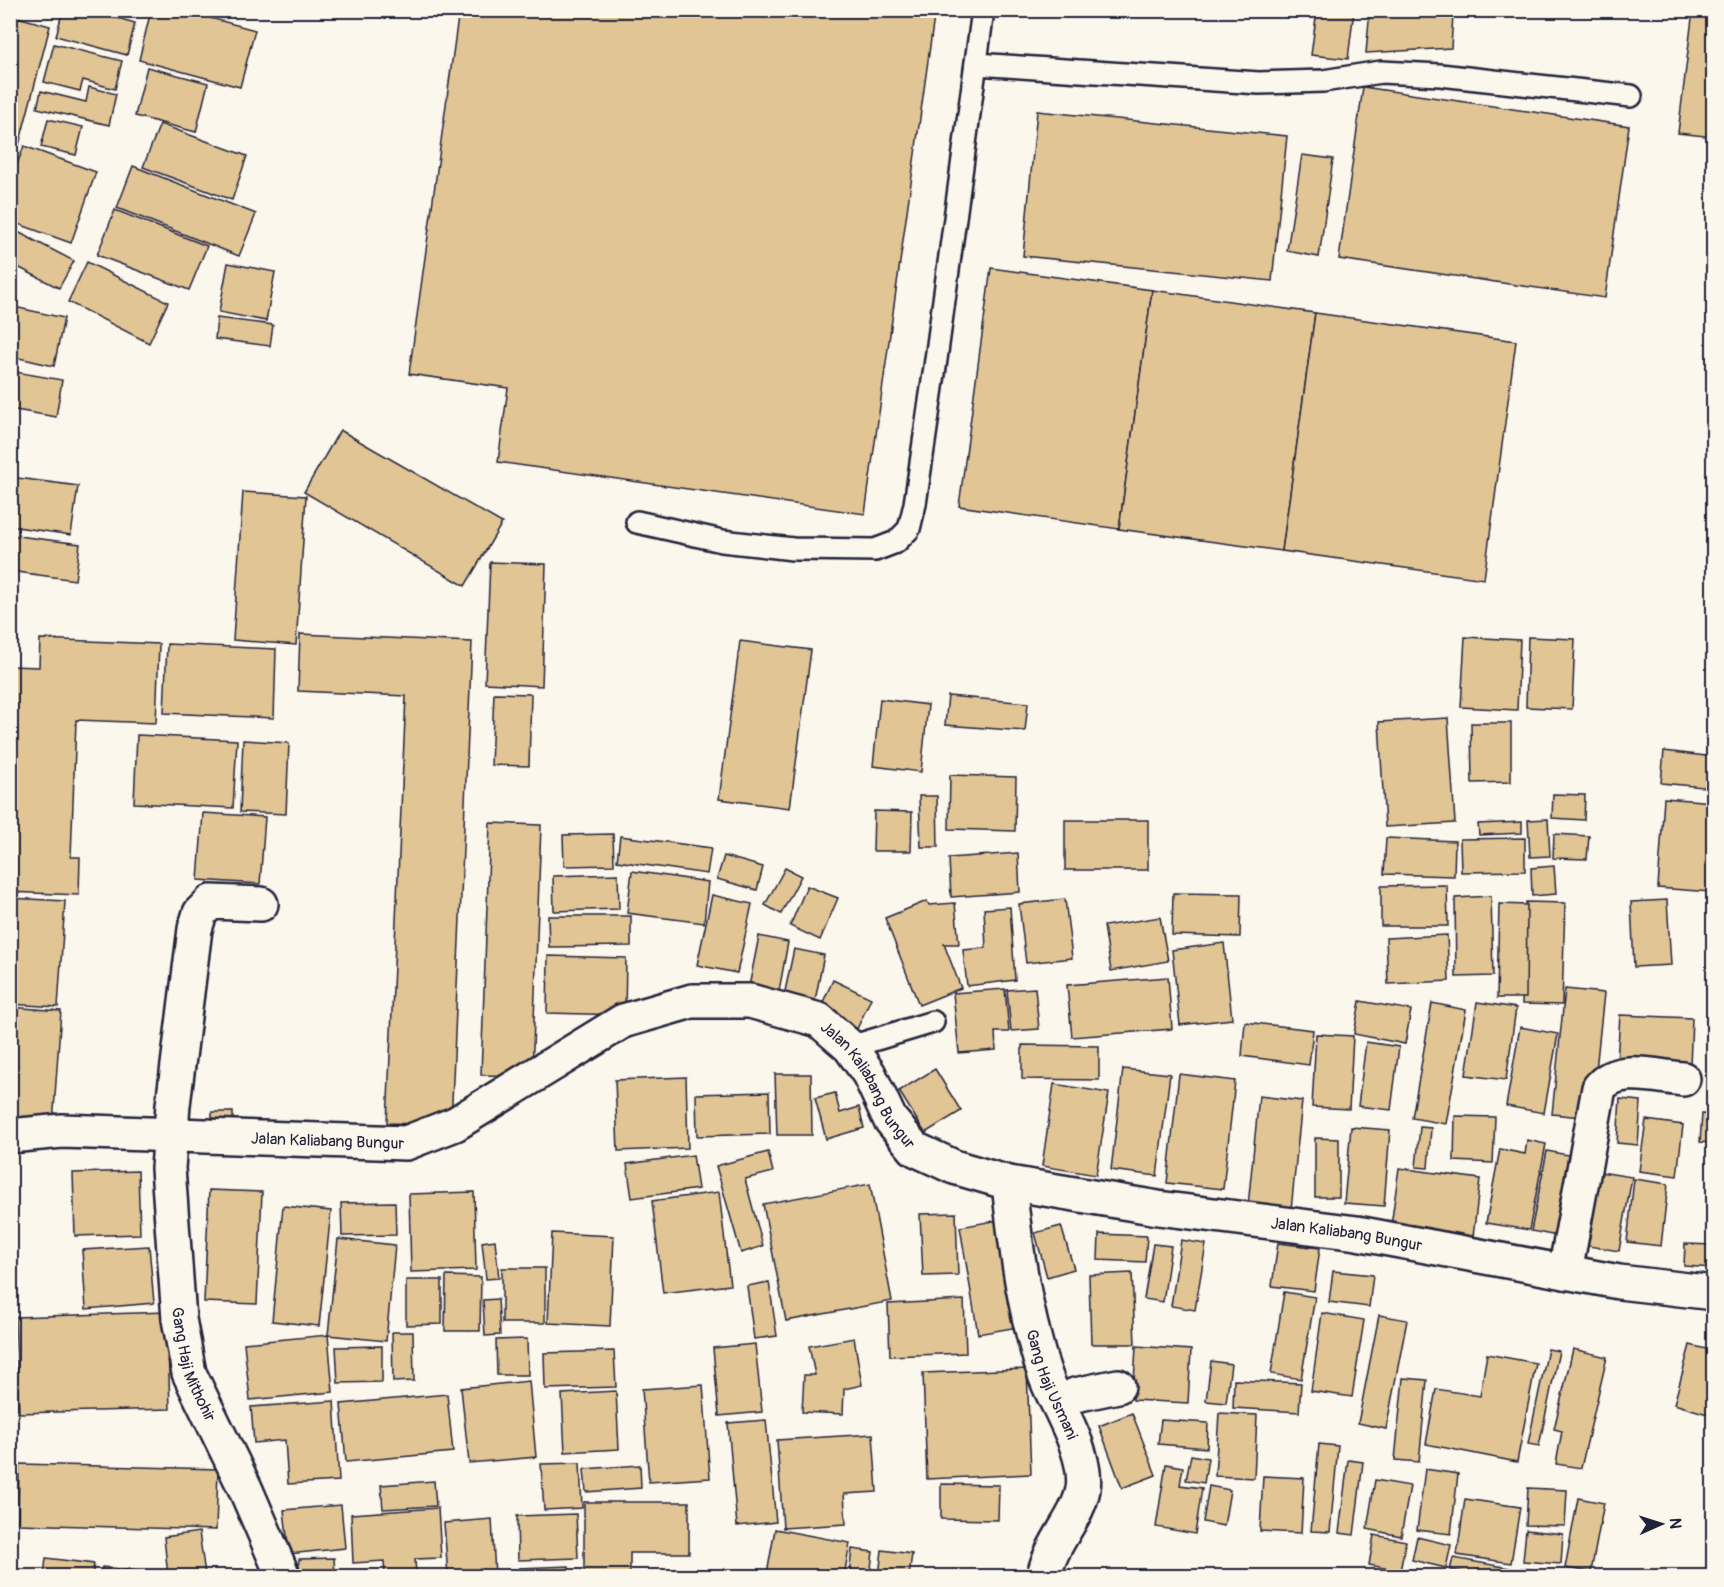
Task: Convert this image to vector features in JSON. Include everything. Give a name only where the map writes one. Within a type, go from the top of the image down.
[{"type":"street","name":"Gang Haji Mithohir","points":[[261,904],[220,901],[205,906],[200,913],[195,929],[168,1168],[179,1319],[189,1372],[245,1488],[283,1576]]},
{"type":"street","name":"Jalan Kaliabang Bungur","points":[[10,1136],[62,1131],[406,1143],[455,1124],[623,1021],[692,1001],[750,1000],[819,1020],[850,1047],[869,1074],[890,1119],[915,1149],[954,1167],[1009,1183],[1158,1208],[1357,1233],[1619,1282],[1713,1293]]},
{"type":"street","points":[[1565,1272],[1599,1088],[1606,1078],[1630,1074],[1683,1079]]},
{"type":"street","name":"Gang Haji Usmani","points":[[1009,1183],[1013,1228],[1033,1336],[1081,1463],[1083,1490],[1077,1509],[1055,1543],[1044,1576]]},
{"type":"street","points":[[1060,1403],[1075,1395],[1118,1386]]},
{"type":"lane","points":[[637,522],[722,541],[793,549],[875,550],[896,543],[909,529],[932,390],[983,10]]},
{"type":"lane","points":[[976,64],[1259,83],[1323,81],[1381,72],[1440,75],[1631,96]]},
{"type":"lane","points":[[850,1047],[933,1022]]},
{"type":"building","points":[[63,10],[90,10],[135,23],[127,55],[56,36]]},
{"type":"building","points":[[151,10],[181,10],[255,30],[240,87],[139,60]]},
{"type":"building","points":[[459,10],[935,10],[865,514],[498,462],[508,388],[409,374]]},
{"type":"building","points":[[1317,10],[1354,10],[1348,59],[1311,55]]},
{"type":"building","points":[[1370,10],[1453,14],[1451,48],[1366,53]]},
{"type":"building","points":[[1693,10],[1714,10],[1714,137],[1678,133]]},
{"type":"building","points":[[10,15],[50,26],[19,145],[10,143]]},
{"type":"building","points":[[54,44],[122,61],[115,89],[83,80],[80,91],[44,82]]},
{"type":"building","points":[[147,67],[208,83],[196,132],[135,116]]},
{"type":"building","points":[[89,87],[116,94],[109,125],[37,108],[41,91],[86,102]]},
{"type":"building","points":[[1363,87],[1629,126],[1605,298],[1339,259]]},
{"type":"building","points":[[1037,111],[1287,136],[1272,281],[1023,256]]},
{"type":"building","points":[[48,119],[83,127],[76,155],[41,147]]},
{"type":"building","points":[[160,124],[247,156],[232,200],[143,167]]},
{"type":"building","points":[[24,146],[96,172],[71,243],[10,221],[10,183]]},
{"type":"building","points":[[1302,155],[1333,159],[1319,257],[1287,251]]},
{"type":"building","points":[[133,166],[256,214],[239,256],[117,208]]},
{"type":"building","points":[[115,210],[207,246],[189,290],[97,255]]},
{"type":"building","points":[[14,230],[74,261],[59,288],[10,263],[10,238]]},
{"type":"building","points":[[87,262],[168,302],[149,343],[68,302]]},
{"type":"building","points":[[228,263],[275,272],[266,321],[219,312]]},
{"type":"building","points":[[991,268],[1152,290],[1119,529],[959,506]]},
{"type":"building","points":[[1152,290],[1315,313],[1282,551],[1119,529]]},
{"type":"building","points":[[10,306],[64,318],[54,366],[10,356]]},
{"type":"building","points":[[1315,313],[1516,341],[1484,579],[1282,551]]},
{"type":"building","points":[[217,318],[273,325],[270,346],[215,339]]},
{"type":"building","points":[[10,371],[62,380],[56,417],[10,409]]},
{"type":"building","points":[[340,430],[502,523],[465,586],[304,492]]},
{"type":"building","points":[[10,477],[78,486],[71,535],[10,526]]},
{"type":"building","points":[[243,492],[306,496],[296,645],[233,640]]},
{"type":"building","points":[[10,535],[80,544],[75,580],[10,571]]},
{"type":"building","points":[[490,562],[546,564],[542,686],[485,683]]},
{"type":"building","points":[[300,634],[472,642],[451,1125],[387,1123],[406,696],[298,691]]},
{"type":"building","points":[[1465,637],[1520,640],[1517,710],[1461,707]]},
{"type":"building","points":[[1528,637],[1575,639],[1572,709],[1526,707]]},
{"type":"building","points":[[40,639],[159,644],[156,723],[76,720],[71,857],[80,857],[79,895],[10,892],[10,666],[39,667]]},
{"type":"building","points":[[740,641],[811,650],[790,808],[719,799]]},
{"type":"building","points":[[167,644],[276,649],[274,718],[164,713]]},
{"type":"building","points":[[494,693],[531,694],[529,766],[491,765]]},
{"type":"building","points":[[948,696],[1028,703],[1025,731],[945,725]]},
{"type":"building","points":[[880,699],[928,705],[921,772],[873,766]]},
{"type":"building","points":[[1448,718],[1455,823],[1385,827],[1379,722]]},
{"type":"building","points":[[1471,723],[1511,723],[1511,782],[1472,783]]},
{"type":"building","points":[[137,735],[237,740],[233,808],[134,803]]},
{"type":"building","points":[[243,740],[289,743],[286,814],[240,812]]},
{"type":"building","points":[[1664,751],[1714,757],[1714,788],[1661,783]]},
{"type":"building","points":[[950,775],[1016,777],[1015,831],[949,829]]},
{"type":"building","points":[[1553,794],[1585,795],[1584,820],[1552,818]]},
{"type":"building","points":[[919,796],[937,796],[938,847],[921,847]]},
{"type":"building","points":[[1664,798],[1714,802],[1711,892],[1658,888]]},
{"type":"building","points":[[874,811],[912,812],[911,851],[873,851]]},
{"type":"building","points":[[203,813],[265,817],[260,884],[198,880]]},
{"type":"building","points":[[1548,819],[1550,856],[1530,857],[1528,820]]},
{"type":"building","points":[[1065,820],[1148,820],[1148,870],[1065,870]]},
{"type":"building","points":[[1522,822],[1522,833],[1479,835],[1478,824]]},
{"type":"building","points":[[490,823],[541,825],[532,1076],[481,1075]]},
{"type":"building","points":[[613,834],[614,865],[564,866],[563,835]]},
{"type":"building","points":[[1554,834],[1589,836],[1587,859],[1553,858]]},
{"type":"building","points":[[620,836],[711,848],[707,874],[617,861]]},
{"type":"building","points":[[1386,838],[1455,841],[1454,876],[1384,874]]},
{"type":"building","points":[[1525,838],[1525,871],[1461,872],[1460,839]]},
{"type":"building","points":[[1018,853],[1020,892],[951,897],[949,858]]},
{"type":"building","points":[[724,856],[763,867],[757,890],[717,879]]},
{"type":"building","points":[[1554,866],[1556,894],[1532,896],[1531,868]]},
{"type":"building","points":[[785,868],[801,876],[781,914],[765,905]]},
{"type":"building","points":[[632,871],[708,882],[704,923],[627,913]]},
{"type":"building","points":[[618,874],[619,909],[554,911],[553,876]]},
{"type":"building","points":[[1447,885],[1448,926],[1381,926],[1381,886]]},
{"type":"building","points":[[807,886],[838,898],[820,940],[790,926]]},
{"type":"building","points":[[1173,893],[1241,894],[1240,937],[1172,935]]},
{"type":"building","points":[[712,895],[752,904],[737,973],[697,965]]},
{"type":"building","points":[[1491,896],[1493,976],[1456,977],[1455,898]]},
{"type":"building","points":[[10,898],[65,901],[58,1007],[10,1004]]},
{"type":"building","points":[[1065,899],[1072,958],[1026,963],[1019,904]]},
{"type":"building","points":[[1667,900],[1671,965],[1634,967],[1631,902]]},
{"type":"building","points":[[927,901],[929,905],[955,903],[959,944],[944,944],[961,988],[919,1005],[885,918]]},
{"type":"building","points":[[1526,902],[1565,903],[1562,1005],[1522,1004]]},
{"type":"building","points":[[1499,904],[1527,905],[1526,998],[1497,998]]},
{"type":"building","points":[[1010,907],[1015,980],[967,986],[963,950],[986,948],[984,909]]},
{"type":"building","points":[[548,916],[631,916],[631,946],[549,947]]},
{"type":"building","points":[[1160,917],[1168,961],[1111,971],[1104,926]]},
{"type":"building","points":[[1447,935],[1449,981],[1388,984],[1386,938]]},
{"type":"building","points":[[759,936],[788,942],[777,1002],[747,997]]},
{"type":"building","points":[[1224,943],[1232,1019],[1180,1025],[1172,950]]},
{"type":"building","points":[[794,949],[824,955],[813,1011],[782,1005]]},
{"type":"building","points":[[1710,952],[1714,952],[1714,1015],[1707,1015]]},
{"type":"building","points":[[548,956],[626,958],[625,1015],[547,1013]]},
{"type":"building","points":[[1168,977],[1172,1029],[1072,1037],[1067,985]]},
{"type":"building","points":[[833,980],[871,998],[857,1029],[819,1011]]},
{"type":"building","points":[[1035,988],[1039,1029],[1011,1031],[1007,990]]},
{"type":"building","points":[[1005,989],[1009,1032],[995,1032],[996,1050],[959,1053],[953,993]]},
{"type":"building","points":[[1565,989],[1604,993],[1591,1118],[1552,1114]]},
{"type":"building","points":[[1360,1001],[1411,1010],[1405,1044],[1354,1034]]},
{"type":"building","points":[[1477,1002],[1516,1008],[1506,1080],[1466,1075]]},
{"type":"building","points":[[1432,1003],[1466,1010],[1446,1124],[1412,1118]]},
{"type":"building","points":[[10,1007],[61,1011],[53,1124],[10,1121]]},
{"type":"building","points":[[1620,1015],[1692,1018],[1690,1066],[1617,1062]]},
{"type":"building","points":[[1245,1022],[1313,1030],[1309,1065],[1242,1056]]},
{"type":"building","points":[[1520,1027],[1558,1034],[1544,1113],[1506,1106]]},
{"type":"building","points":[[1316,1034],[1353,1036],[1349,1109],[1312,1107]]},
{"type":"building","points":[[1366,1042],[1399,1047],[1391,1110],[1358,1106]]},
{"type":"building","points":[[1022,1045],[1099,1046],[1099,1080],[1022,1079]]},
{"type":"building","points":[[935,1069],[961,1111],[925,1133],[899,1091]]},
{"type":"building","points":[[1123,1069],[1170,1074],[1157,1176],[1111,1170]]},
{"type":"building","points":[[775,1074],[811,1074],[812,1135],[777,1135]]},
{"type":"building","points":[[1179,1074],[1235,1081],[1223,1189],[1167,1183]]},
{"type":"building","points":[[686,1077],[688,1148],[618,1151],[615,1080]]},
{"type":"building","points":[[1054,1084],[1109,1093],[1096,1175],[1042,1166]]},
{"type":"building","points":[[769,1092],[770,1134],[697,1136],[696,1094]]},
{"type":"building","points":[[835,1093],[840,1113],[859,1107],[864,1128],[826,1139],[815,1098]]},
{"type":"building","points":[[1259,1096],[1302,1101],[1291,1210],[1248,1206]]},
{"type":"building","points":[[1620,1099],[1641,1101],[1638,1145],[1617,1143]]},
{"type":"building","points":[[212,1112],[233,1112],[233,1131],[212,1130]]},
{"type":"building","points":[[1702,1114],[1714,1115],[1714,1143],[1700,1142]]},
{"type":"building","points":[[1455,1116],[1495,1117],[1493,1163],[1454,1161]]},
{"type":"building","points":[[1646,1120],[1683,1125],[1677,1176],[1639,1171]]},
{"type":"building","points":[[1351,1127],[1390,1130],[1384,1206],[1344,1203]]},
{"type":"building","points":[[1420,1127],[1431,1128],[1428,1168],[1416,1167]]},
{"type":"building","points":[[1315,1138],[1339,1139],[1339,1197],[1315,1197]]},
{"type":"building","points":[[1527,1140],[1546,1144],[1529,1230],[1486,1223],[1500,1149],[1525,1154]]},
{"type":"building","points":[[1547,1151],[1583,1158],[1568,1238],[1531,1231]]},
{"type":"building","points":[[768,1152],[773,1172],[745,1179],[763,1246],[741,1253],[716,1166]]},
{"type":"building","points":[[693,1155],[698,1189],[632,1198],[627,1164]]},
{"type":"building","points":[[1399,1168],[1480,1179],[1473,1237],[1391,1226]]},
{"type":"building","points":[[138,1171],[140,1234],[75,1236],[73,1173]]},
{"type":"building","points":[[1600,1172],[1632,1177],[1619,1251],[1588,1246]]},
{"type":"building","points":[[1634,1179],[1668,1184],[1661,1246],[1627,1242]]},
{"type":"building","points":[[870,1184],[892,1301],[786,1321],[763,1204]]},
{"type":"building","points":[[209,1190],[262,1192],[257,1304],[204,1302]]},
{"type":"building","points":[[474,1192],[476,1270],[411,1272],[409,1194]]},
{"type":"building","points":[[719,1192],[730,1285],[663,1293],[652,1201]]},
{"type":"building","points":[[395,1202],[396,1235],[342,1236],[341,1203]]},
{"type":"building","points":[[283,1206],[331,1211],[319,1326],[272,1321]]},
{"type":"building","points":[[956,1213],[958,1275],[923,1276],[920,1214]]},
{"type":"building","points":[[1010,1218],[1029,1325],[978,1334],[960,1227]]},
{"type":"building","points":[[1061,1226],[1074,1269],[1047,1277],[1035,1233]]},
{"type":"building","points":[[552,1233],[614,1236],[610,1326],[548,1323]]},
{"type":"building","points":[[1099,1234],[1147,1236],[1145,1262],[1098,1260]]},
{"type":"building","points":[[338,1239],[395,1245],[386,1341],[328,1335]]},
{"type":"building","points":[[495,1240],[499,1278],[486,1279],[482,1242]]},
{"type":"building","points":[[1181,1240],[1206,1244],[1195,1310],[1171,1306]]},
{"type":"building","points":[[1278,1243],[1320,1248],[1314,1291],[1272,1286]]},
{"type":"building","points":[[1153,1244],[1171,1246],[1163,1302],[1144,1299]]},
{"type":"building","points":[[1685,1244],[1714,1245],[1714,1268],[1684,1266]]},
{"type":"building","points":[[149,1246],[154,1303],[86,1309],[82,1250]]},
{"type":"building","points":[[502,1268],[545,1268],[545,1323],[502,1323]]},
{"type":"building","points":[[1333,1271],[1373,1275],[1369,1307],[1329,1302]]},
{"type":"building","points":[[1132,1273],[1135,1344],[1091,1344],[1089,1275]]},
{"type":"building","points":[[446,1276],[481,1277],[480,1331],[445,1331]]},
{"type":"building","points":[[406,1280],[442,1280],[442,1324],[406,1325]]},
{"type":"building","points":[[769,1282],[777,1336],[754,1339],[747,1286]]},
{"type":"building","points":[[1284,1292],[1315,1297],[1301,1379],[1271,1374]]},
{"type":"building","points":[[498,1299],[500,1335],[485,1336],[483,1300]]},
{"type":"building","points":[[964,1300],[966,1353],[890,1356],[888,1304]]},
{"type":"building","points":[[167,1312],[170,1409],[19,1413],[15,1317]]},
{"type":"building","points":[[1322,1313],[1364,1320],[1352,1397],[1311,1391]]},
{"type":"building","points":[[1379,1315],[1407,1320],[1386,1429],[1358,1423]]},
{"type":"building","points":[[392,1332],[413,1332],[414,1381],[393,1382]]},
{"type":"building","points":[[328,1335],[333,1392],[250,1400],[244,1343]]},
{"type":"building","points":[[854,1338],[862,1385],[844,1389],[843,1414],[802,1412],[804,1375],[815,1375],[809,1346]]},
{"type":"building","points":[[527,1339],[528,1375],[497,1375],[496,1340]]},
{"type":"building","points":[[755,1344],[762,1412],[719,1416],[713,1348]]},
{"type":"building","points":[[1690,1345],[1714,1351],[1714,1416],[1674,1404]]},
{"type":"building","points":[[382,1346],[382,1382],[338,1383],[336,1347]]},
{"type":"building","points":[[1136,1346],[1191,1350],[1188,1403],[1133,1400]]},
{"type":"building","points":[[1548,1349],[1559,1351],[1539,1446],[1528,1444]]},
{"type":"building","points":[[1573,1349],[1607,1357],[1581,1468],[1556,1464],[1562,1431],[1554,1429]]},
{"type":"building","points":[[614,1351],[616,1387],[545,1389],[544,1353]]},
{"type":"building","points":[[1487,1354],[1536,1363],[1517,1462],[1426,1444],[1436,1389],[1480,1396]]},
{"type":"building","points":[[1211,1361],[1231,1364],[1226,1403],[1206,1401]]},
{"type":"building","points":[[1027,1369],[1031,1474],[927,1479],[923,1373]]},
{"type":"building","points":[[1403,1378],[1427,1380],[1419,1462],[1395,1460]]},
{"type":"building","points":[[1234,1380],[1301,1383],[1299,1412],[1233,1408]]},
{"type":"building","points":[[529,1381],[536,1457],[469,1463],[461,1388]]},
{"type":"building","points":[[703,1385],[710,1478],[649,1482],[642,1389]]},
{"type":"building","points":[[616,1391],[619,1449],[565,1452],[562,1394]]},
{"type":"building","points":[[447,1394],[453,1452],[346,1462],[341,1404]]},
{"type":"building","points":[[334,1401],[339,1481],[288,1484],[285,1440],[254,1443],[251,1407]]},
{"type":"building","points":[[1132,1413],[1156,1475],[1122,1488],[1099,1426]]},
{"type":"building","points":[[1219,1413],[1257,1415],[1254,1478],[1215,1476]]},
{"type":"building","points":[[766,1420],[776,1522],[737,1526],[728,1423]]},
{"type":"building","points":[[1161,1420],[1208,1423],[1207,1448],[1158,1444]]},
{"type":"building","points":[[873,1434],[877,1492],[844,1494],[846,1524],[783,1528],[777,1440]]},
{"type":"building","points":[[1319,1444],[1338,1446],[1330,1532],[1311,1531]]},
{"type":"building","points":[[1191,1455],[1208,1458],[1204,1483],[1186,1480]]},
{"type":"building","points":[[1348,1460],[1363,1462],[1354,1535],[1339,1533]]},
{"type":"building","points":[[580,1463],[582,1508],[544,1510],[541,1464]]},
{"type":"building","points":[[19,1464],[218,1469],[216,1530],[18,1524]]},
{"type":"building","points":[[1166,1464],[1183,1467],[1180,1485],[1202,1488],[1195,1534],[1156,1527]]},
{"type":"building","points":[[640,1465],[641,1488],[586,1492],[584,1469]]},
{"type":"building","points":[[1425,1469],[1458,1474],[1451,1534],[1417,1530]]},
{"type":"building","points":[[1263,1476],[1304,1478],[1301,1533],[1260,1531]]},
{"type":"building","points":[[1375,1480],[1410,1486],[1401,1536],[1367,1529]]},
{"type":"building","points":[[434,1481],[436,1506],[383,1509],[381,1485]]},
{"type":"building","points":[[941,1484],[999,1485],[998,1520],[941,1519]]},
{"type":"building","points":[[1209,1486],[1230,1490],[1224,1526],[1203,1522]]},
{"type":"building","points":[[1528,1488],[1567,1490],[1565,1526],[1526,1525]]},
{"type":"building","points":[[1578,1498],[1604,1503],[1591,1572],[1565,1568]]},
{"type":"building","points":[[1465,1499],[1520,1507],[1511,1563],[1457,1555]]},
{"type":"building","points":[[584,1502],[689,1502],[689,1553],[630,1553],[630,1576],[584,1576]]},
{"type":"building","points":[[341,1505],[345,1548],[289,1554],[284,1510]]},
{"type":"building","points":[[438,1508],[441,1558],[415,1559],[416,1576],[385,1576],[384,1561],[353,1563],[351,1514]]},
{"type":"building","points":[[576,1514],[578,1558],[518,1560],[517,1516]]},
{"type":"building","points":[[492,1519],[495,1576],[448,1576],[444,1523]]},
{"type":"building","points":[[775,1529],[850,1543],[844,1576],[767,1574]]},
{"type":"building","points":[[1526,1530],[1563,1534],[1561,1564],[1523,1561]]},
{"type":"building","points":[[199,1532],[205,1574],[168,1576],[164,1537]]},
{"type":"building","points":[[1374,1535],[1406,1541],[1400,1571],[1369,1565]]},
{"type":"building","points":[[1417,1537],[1451,1545],[1446,1568],[1412,1560]]},
{"type":"building","points":[[852,1549],[873,1552],[870,1576],[849,1576]]},
{"type":"building","points":[[882,1550],[912,1554],[909,1576],[879,1576]]},
{"type":"building","points":[[46,1558],[94,1564],[92,1576],[44,1576]]},
{"type":"building","points":[[334,1558],[335,1576],[299,1576],[299,1559]]},
{"type":"building","points":[[1453,1558],[1510,1568],[1509,1576],[1487,1576],[1450,1570]]},
{"type":"building","points":[[569,1566],[569,1576],[520,1576],[519,1568]]},
{"type":"building","points":[[102,1567],[146,1572],[146,1576],[101,1576]]},
{"type":"building","points":[[1521,1568],[1578,1576],[1520,1576]]}]
